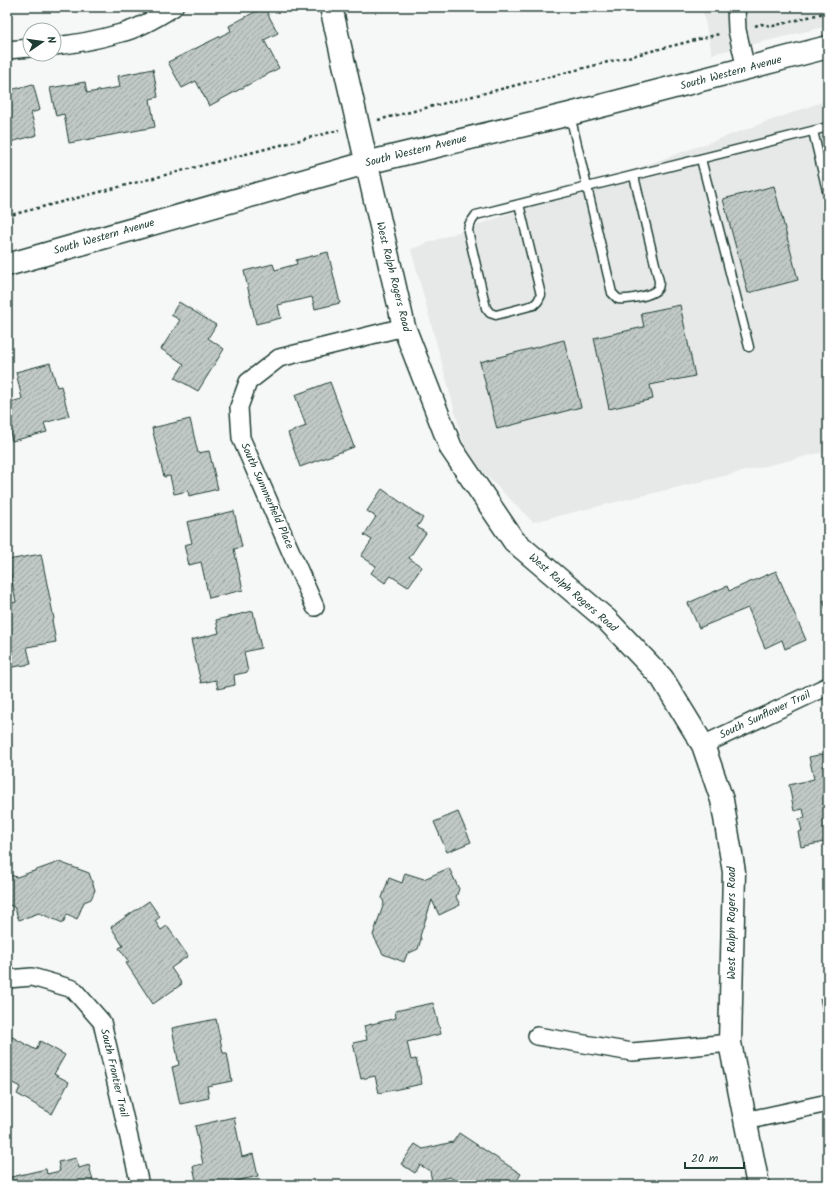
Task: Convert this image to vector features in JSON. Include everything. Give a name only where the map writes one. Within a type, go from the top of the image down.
[{"type":"street","points":[[62,45],[123,33],[160,16],[174,7]]},
{"type":"street","name":"West Ralph Rogers Road","points":[[331,7],[404,327],[451,448],[514,541],[607,620],[662,678],[703,745],[722,800],[734,872],[730,1043],[758,1185]]},
{"type":"street","points":[[736,7],[737,30],[746,69]]},
{"type":"street","name":"South Western Avenue","points":[[7,265],[366,163],[570,114],[828,47]]},
{"type":"street","points":[[7,50],[22,49]]},
{"type":"street","name":"South Summerfield Place","points":[[315,607],[241,438],[239,407],[248,382],[279,358],[404,327]]},
{"type":"street","name":"South Sunflower Trail","points":[[703,745],[828,686]]},
{"type":"street","name":"South Frontier Trail","points":[[7,979],[32,977],[73,989],[102,1022],[140,1185]]},
{"type":"street","points":[[536,1036],[632,1052],[730,1043]]},
{"type":"street","points":[[745,1121],[828,1103]]},
{"type":"lane","points":[[570,114],[612,293],[618,299],[625,300],[653,293],[658,288],[659,281],[634,176]]},
{"type":"lane","points":[[519,204],[541,295],[534,305],[496,315],[490,313],[486,308],[468,231],[469,225],[476,215],[519,204],[587,187],[634,176],[828,127]]},
{"type":"lane","points":[[813,131],[828,195]]},
{"type":"lane","points":[[701,159],[749,347]]},
{"type":"path","points":[[7,216],[761,24],[773,26],[828,12]]},
{"type":"shaded area","points":[[702,7],[828,7],[828,26],[712,54]]},
{"type":"shaded area","points":[[828,100],[828,451],[533,522],[467,456],[411,249]]},
{"type":"building","points":[[264,7],[278,33],[264,40],[279,68],[209,106],[196,81],[182,88],[168,62],[231,31],[229,26]]},
{"type":"building","points":[[153,69],[158,97],[150,99],[155,127],[69,143],[64,114],[56,116],[50,88],[85,82],[87,93],[120,87],[118,76]]},
{"type":"building","points":[[33,84],[40,110],[31,113],[37,135],[7,143],[7,91]]},
{"type":"building","points":[[774,186],[798,280],[748,293],[723,199]]},
{"type":"building","points":[[328,252],[340,303],[315,309],[312,297],[278,305],[281,318],[256,324],[244,271],[273,264],[275,270],[297,264],[296,260]]},
{"type":"building","points":[[179,302],[216,325],[208,338],[224,349],[198,391],[175,378],[184,364],[161,349],[180,320],[171,315]]},
{"type":"building","points":[[680,305],[695,376],[650,385],[653,399],[609,409],[594,338],[644,327],[641,313]]},
{"type":"building","points":[[564,340],[581,407],[497,429],[480,362]]},
{"type":"building","points":[[50,363],[57,387],[61,386],[69,416],[44,423],[47,432],[12,441],[7,422],[7,403],[22,399],[16,372]]},
{"type":"building","points":[[330,382],[354,447],[300,467],[288,433],[306,426],[295,395]]},
{"type":"building","points":[[190,419],[198,453],[209,451],[218,489],[189,496],[188,491],[174,494],[170,476],[164,477],[152,428]]},
{"type":"building","points":[[382,489],[423,518],[417,527],[426,533],[409,558],[422,567],[408,587],[391,576],[385,583],[371,573],[376,566],[361,556],[372,540],[364,535],[376,517],[367,511]]},
{"type":"building","points":[[234,511],[242,547],[234,549],[243,590],[209,598],[201,562],[189,565],[184,545],[192,543],[187,522]]},
{"type":"building","points":[[41,554],[54,619],[52,620],[56,642],[27,647],[31,664],[7,668],[7,604],[16,602],[8,560]]},
{"type":"building","points":[[776,571],[806,640],[785,649],[782,640],[765,648],[748,608],[699,628],[688,603],[727,586],[729,591]]},
{"type":"building","points":[[828,599],[828,613],[823,601]]},
{"type":"building","points":[[253,611],[261,648],[244,652],[248,672],[234,675],[235,685],[218,689],[216,680],[201,683],[191,640],[219,633],[216,620]]},
{"type":"building","points":[[828,753],[828,841],[801,847],[798,832],[802,831],[799,819],[805,818],[803,809],[794,811],[789,785],[814,779],[809,757]]},
{"type":"building","points":[[458,812],[471,842],[447,852],[434,822]]},
{"type":"building","points":[[59,862],[89,873],[95,890],[91,899],[84,902],[77,919],[67,914],[63,923],[39,913],[19,920],[14,907],[7,904],[7,874],[17,877]]},
{"type":"building","points":[[449,868],[459,889],[456,897],[460,905],[439,915],[432,900],[420,936],[421,939],[418,949],[407,954],[404,962],[383,954],[373,935],[384,903],[382,898],[389,878],[402,883],[405,873],[424,879]]},
{"type":"building","points":[[149,901],[160,917],[155,921],[161,930],[167,926],[188,956],[171,968],[182,984],[153,1004],[126,963],[129,962],[119,948],[123,946],[111,927]]},
{"type":"building","points":[[828,997],[828,1033],[820,999]]},
{"type":"building","points":[[433,1003],[441,1034],[407,1042],[411,1060],[416,1059],[422,1084],[379,1093],[375,1076],[361,1079],[353,1043],[367,1040],[364,1026],[396,1018],[395,1011]]},
{"type":"building","points":[[216,1019],[223,1053],[227,1053],[232,1081],[207,1086],[209,1098],[180,1104],[172,1067],[179,1065],[172,1028]]},
{"type":"building","points":[[7,1034],[36,1050],[40,1041],[65,1055],[54,1074],[69,1082],[52,1114],[17,1094],[20,1087],[7,1080]]},
{"type":"building","points":[[234,1117],[242,1157],[253,1154],[258,1176],[228,1183],[229,1185],[197,1185],[193,1166],[203,1164],[195,1126]]},
{"type":"building","points":[[459,1133],[521,1174],[514,1185],[468,1185],[463,1182],[458,1183],[450,1177],[432,1181],[430,1171],[420,1165],[415,1173],[401,1164],[415,1144],[423,1149],[453,1142]]},
{"type":"building","points":[[76,1158],[79,1168],[89,1165],[94,1185],[7,1185],[7,1178],[46,1169],[47,1174],[60,1171],[58,1162]]}]
